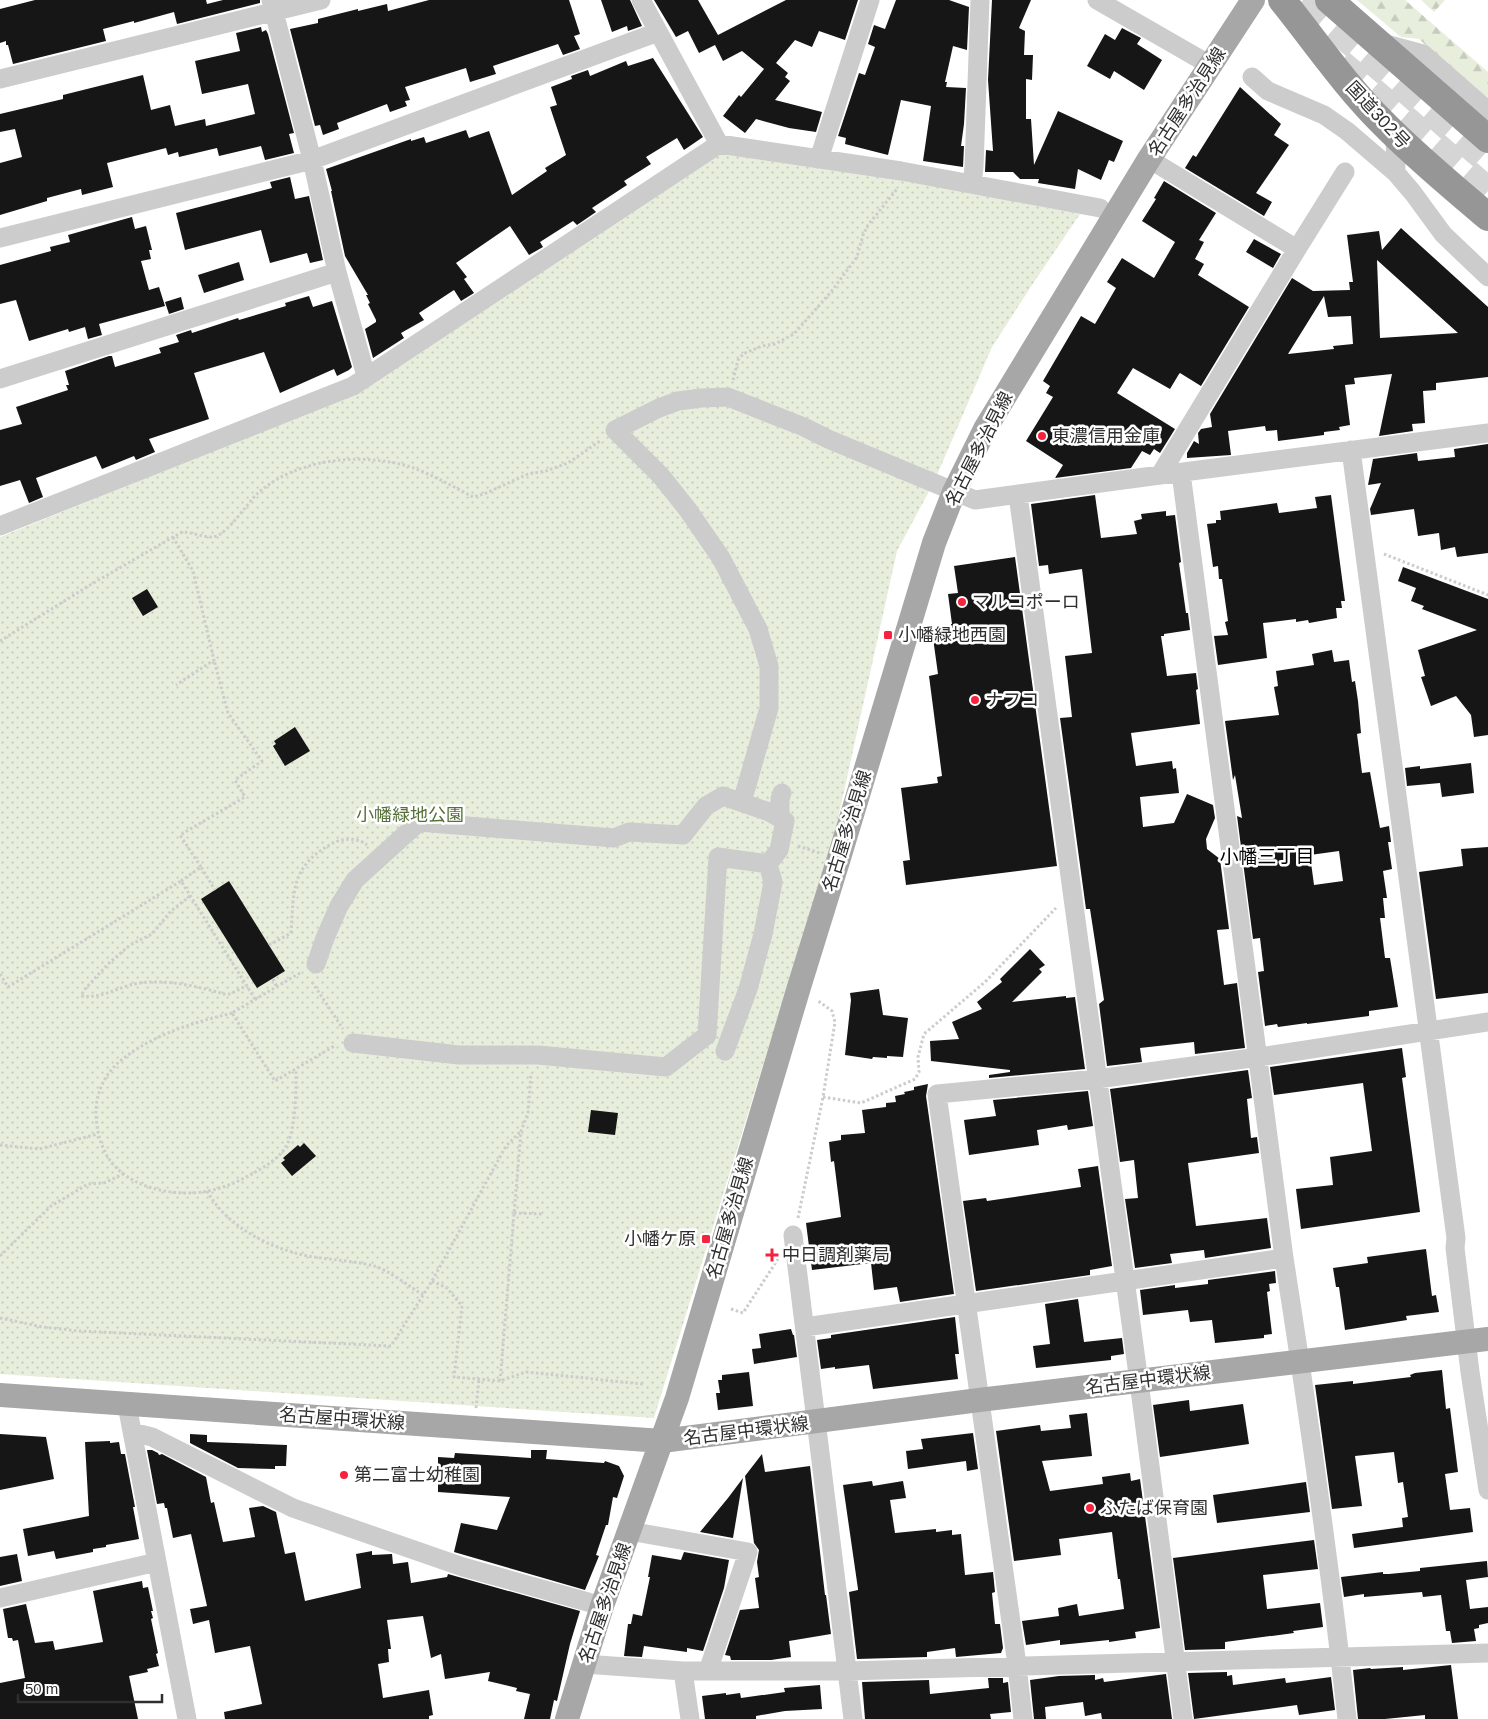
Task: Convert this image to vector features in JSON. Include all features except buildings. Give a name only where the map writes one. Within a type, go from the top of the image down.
[{"type":"highway","name":"国道302号","points":[[1282,0],[1349,86],[1395,135],[1488,217]]},
{"type":"highway","points":[[1330,0],[1376,42],[1484,127]]},
{"type":"main road","name":"名古屋多治見線","points":[[567,1719],[602,1606],[677,1398],[798,987],[934,543],[954,492],[985,429],[1149,159],[1253,0]]},
{"type":"main road","name":"名古屋中環状線","points":[[0,1395],[662,1441],[979,1400],[1477,1341]]},
{"type":"street","points":[[0,79],[272,6],[321,0]]},
{"type":"street","points":[[641,0],[719,144]]},
{"type":"street","points":[[819,158],[870,0]]},
{"type":"street","points":[[972,184],[980,0]]},
{"type":"street","points":[[1097,0],[1210,65]]},
{"type":"street","points":[[272,6],[312,160],[337,272],[366,376]]},
{"type":"street","points":[[0,238],[312,160],[658,32]]},
{"type":"street","points":[[1252,77],[1268,91],[1324,115],[1347,131],[1396,173],[1413,192],[1443,234],[1488,277]]},
{"type":"street","points":[[1395,135],[1396,173]]},
{"type":"street","points":[[0,526],[353,386],[719,144],[901,171],[1100,208]]},
{"type":"street","points":[[1149,159],[1297,249]]},
{"type":"street","points":[[1160,474],[1345,172]]},
{"type":"street","points":[[0,379],[337,272]]},
{"type":"street","points":[[742,802],[769,708],[770,666],[758,630],[721,558],[688,510],[661,476],[615,430],[659,408],[678,401],[728,397],[804,427],[828,439],[975,500],[1160,474],[1181,473],[1488,433]]},
{"type":"street","points":[[1351,450],[1456,1238],[1455,1248],[1477,1341],[1488,1490]]},
{"type":"street","points":[[1181,473],[1284,1258],[1300,1362],[1347,1719]]},
{"type":"street","points":[[1018,495],[1183,1719]]},
{"type":"street","points":[[780,818],[780,799],[782,793]]},
{"type":"street","points":[[310,967],[339,906],[355,880],[419,822],[614,838],[629,832],[683,835],[706,806],[723,796],[769,812],[784,820],[779,850],[768,864]]},
{"type":"street","points":[[351,1040],[459,1055],[533,1055],[666,1067],[707,1035],[718,857],[768,864]]},
{"type":"street","points":[[726,1051],[748,989],[763,934],[773,882],[768,864]]},
{"type":"street","points":[[1023,1719],[937,1094],[1097,1079],[1259,1057],[1488,1022]]},
{"type":"street","points":[[793,1235],[853,1719]]},
{"type":"street","points":[[805,1326],[1284,1258]]},
{"type":"street","points":[[127,1405],[187,1719]]},
{"type":"street","points":[[132,1432],[152,1437],[293,1508],[463,1567],[602,1606]]},
{"type":"street","points":[[629,1531],[748,1552],[708,1671]]},
{"type":"street","points":[[0,1598],[157,1562]]},
{"type":"street","points":[[584,1664],[684,1671],[847,1671],[1488,1653]]},
{"type":"street","points":[[684,1671],[690,1719]]},
{"type":"path","points":[[728,397],[738,360],[744,354],[762,346],[775,344],[794,334],[831,292],[857,256],[868,225],[897,191],[901,171]]},
{"type":"path","points":[[0,641],[90,585],[182,532],[213,537],[222,534],[257,494],[269,485],[312,465],[347,459],[375,460],[412,468],[474,496],[484,494],[528,474],[546,471],[568,463],[615,430]]},
{"type":"path","points":[[172,537],[193,571],[228,713],[262,761],[235,780],[245,798],[180,835],[215,890]]},
{"type":"path","points":[[1364,546],[1488,595]]},
{"type":"path","points":[[176,685],[214,660]]},
{"type":"path","points":[[269,946],[291,933],[293,894],[299,875],[307,861],[320,850],[336,841],[353,839],[366,843],[378,859]]},
{"type":"path","points":[[780,840],[839,858]]},
{"type":"path","points":[[0,974],[8,987],[201,867]]},
{"type":"path","points":[[180,881],[255,1000]]},
{"type":"path","points":[[823,1097],[861,1103],[915,1079],[918,1072],[918,1057],[924,1034],[985,982],[1072,893]]},
{"type":"path","points":[[190,896],[171,911],[152,934],[130,945],[108,964],[85,989],[82,996],[100,995],[116,989],[147,982],[183,984],[224,994],[230,994],[246,986]]},
{"type":"path","points":[[232,1013],[276,1081],[296,1069],[351,1040],[310,967],[232,1013],[184,1026],[147,1043],[118,1063],[104,1080],[96,1101],[98,1134],[105,1154],[124,1174],[138,1184],[188,1193],[207,1191],[237,1182],[257,1171],[276,1158],[290,1138],[296,1094],[296,1069]]},
{"type":"path","points":[[272,979],[277,987]]},
{"type":"path","points":[[731,1309],[743,1313],[793,1235],[797,1222],[823,1097],[836,1022],[832,1011],[798,987]]},
{"type":"path","points":[[0,1318],[43,1327],[79,1331],[391,1346],[432,1281],[506,1146],[520,1131],[528,1113],[533,1055]]},
{"type":"path","points":[[500,1381],[520,1131]]},
{"type":"path","points":[[0,1145],[39,1149],[98,1134]]},
{"type":"path","points":[[0,1256],[51,1206],[88,1184],[104,1183],[124,1174]]},
{"type":"path","points":[[207,1191],[216,1206],[238,1226],[261,1240],[302,1255],[376,1266],[423,1295]]},
{"type":"path","points":[[514,1213],[543,1214]]},
{"type":"path","points":[[432,1281],[447,1288],[462,1306],[454,1377],[500,1381],[526,1372],[643,1384]]},
{"type":"path","points":[[476,1409],[479,1379]]},
{"type":"green space","points":[[1357,0],[1405,0],[1488,72],[1488,102],[1419,39],[1401,37]]},
{"type":"green space","points":[[1421,0],[1445,0],[1434,12]]},
{"type":"green space","name":"小幡緑地公園","points":[[731,146],[1080,214],[992,347],[934,482],[897,551],[835,832],[654,1418],[0,1374],[0,537],[362,391]]},
{"type":"tunnel","points":[[1303,0],[1488,161]]},
{"type":"tunnel","points":[[1340,63],[1488,191]]},
{"type":"place","name":"東濃信用金庫","points":[[1042,436]]},
{"type":"place","name":"マルコポーロ","points":[[962,602]]},
{"type":"place","name":"小幡緑地西園","points":[[888,635]]},
{"type":"place","name":"ナフコ","points":[[975,700]]},
{"type":"place","name":"小幡ケ原","points":[[706,1239]]},
{"type":"place","name":"中日調剤薬局","points":[[772,1255]]},
{"type":"place","name":"第二富士幼稚園","points":[[344,1475]]},
{"type":"place","name":"ふたば保育園","points":[[1090,1508]]},
{"type":"district","name":"小幡三丁目","points":[[1267,856]]}]
